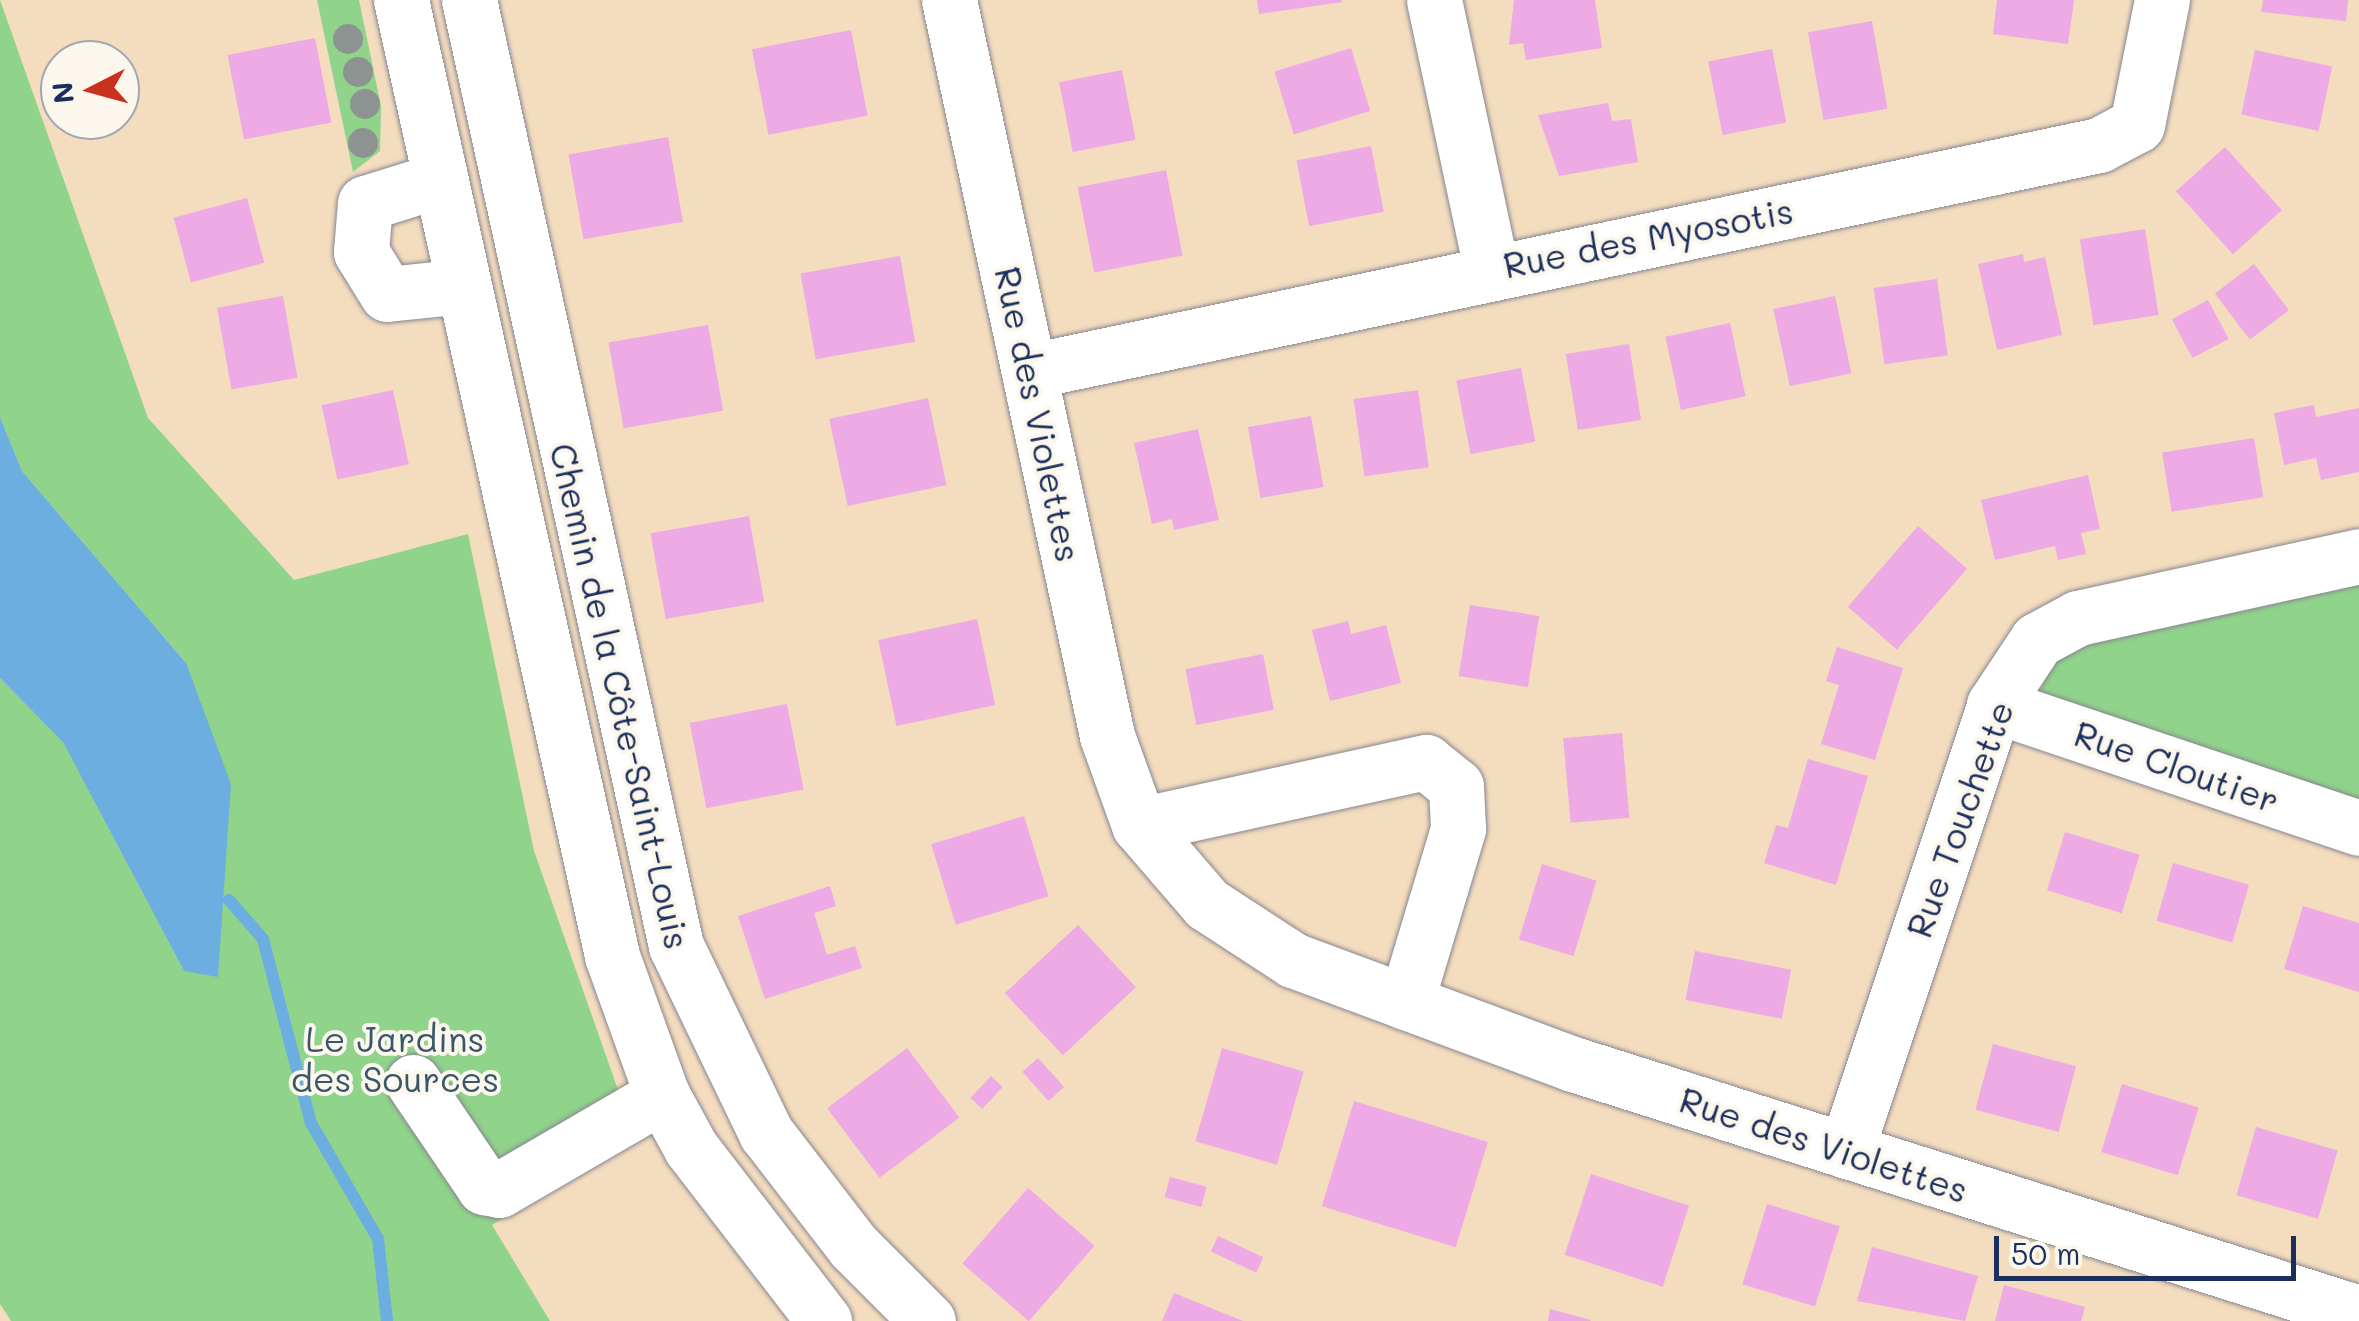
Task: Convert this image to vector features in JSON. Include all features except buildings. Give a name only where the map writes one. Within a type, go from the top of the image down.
[{"type":"street","name":"Rue des Violettes","points":[[949,0],[1107,736],[1139,825],[1207,904],[1293,960],[1406,1002],[1846,1151],[2359,1313]]},
{"type":"street","points":[[1434,0],[1491,268]]},
{"type":"street","name":"Rue des Myosotis","points":[[1031,372],[1491,268],[2099,146],[2137,125],[2162,0]]},
{"type":"street","points":[[403,10],[481,3]]},
{"type":"street","name":"Chemin de la Côte-Saint-Louis","points":[[481,3],[676,946],[766,1133],[878,1274],[928,1321]]},
{"type":"street","name":"Chemin de la Côte-Saint-Louis","points":[[403,10],[586,864],[662,1096],[716,1188],[824,1321]]},
{"type":"street","points":[[439,180],[365,204],[362,252],[387,294],[463,286]]},
{"type":"street","name":"Rue Touchette","points":[[1846,1151],[1994,704],[2037,640],[2078,618],[2359,556]]},
{"type":"street","name":"Rue Cloutier","points":[[1994,704],[2359,828]]},
{"type":"street","points":[[1139,825],[1426,762],[1456,786],[1458,829],[1406,1002]]},
{"type":"street","points":[[413,1082],[484,1187],[499,1190],[662,1096]]},
{"type":"street","points":[[836,1321],[878,1274]]},
{"type":"green space","name":"Le Jardins des Sources","points":[[0,0],[40,113],[40,140],[50,140],[148,418],[294,580],[468,534],[534,851],[636,1141],[492,1225],[550,1321],[11,1321],[0,1304],[0,678],[63,741],[184,971],[186,663],[22,471],[0,417]]},
{"type":"green space","points":[[317,0],[359,0],[381,106],[380,151],[353,172]]},
{"type":"green space","points":[[2359,579],[2359,805],[2035,700],[2064,641]]},
{"type":"water","points":[[0,417],[22,471],[186,663],[231,784],[218,977],[184,971],[63,742],[0,678]]},
{"type":"waterway","points":[[229,900],[263,939],[311,1123],[378,1239],[387,1321]]}]
